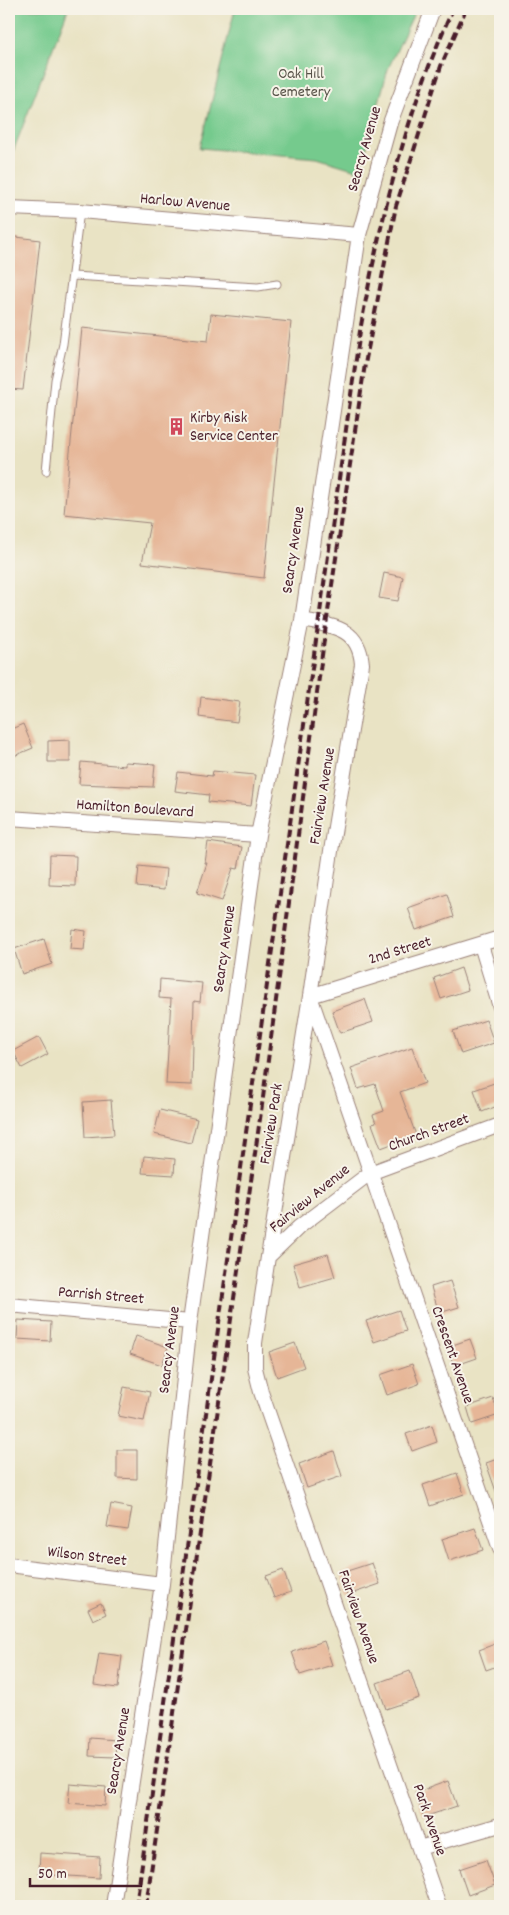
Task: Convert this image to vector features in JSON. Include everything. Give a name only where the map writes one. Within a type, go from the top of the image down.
[{"type":"street","name":"Searcy Avenue","points":[[113,1906],[162,1584],[190,1322],[258,835],[302,620],[359,235],[390,124],[433,9]]},
{"type":"street","name":"Harlow Avenue","points":[[9,208],[80,211],[359,235]]},
{"type":"street","name":"Fairview Avenue","points":[[302,620],[343,630],[356,641],[362,664],[331,852],[310,996],[370,1173],[299,1227],[268,1257],[255,1343],[255,1368],[261,1392],[385,1746]]},
{"type":"street","name":"Hamilton Boulevard","points":[[9,818],[258,835]]},
{"type":"street","name":"2nd Street","points":[[310,996],[500,938]]},
{"type":"street","points":[[481,944],[500,1007]]},
{"type":"street","name":"Fairview Park","points":[[268,1257],[310,996]]},
{"type":"street","name":"Church Street","points":[[370,1173],[500,1125]]},
{"type":"street","name":"Crescent Avenue","points":[[370,1173],[496,1525],[500,1550]]},
{"type":"street","name":"Parrish Street","points":[[9,1305],[190,1322]]},
{"type":"street","name":"Wilson Street","points":[[9,1565],[162,1584]]},
{"type":"street","name":"Park Avenue","points":[[385,1746],[439,1906]]},
{"type":"street","points":[[419,1848],[500,1825]]},
{"type":"lane","points":[[46,471],[55,380],[73,276],[80,211]]},
{"type":"lane","points":[[73,276],[258,286],[277,284]]},
{"type":"green space","points":[[9,9],[68,9],[9,162]]},
{"type":"green space","name":"Oak Hill Cemetery","points":[[235,9],[416,9],[388,69],[360,171],[317,158],[200,148]]},
{"type":"building","points":[[9,236],[40,240],[23,390],[9,389]]},
{"type":"building","name":"Kirby Risk Service Center","points":[[211,314],[291,322],[264,578],[142,563],[150,523],[64,514],[82,328],[208,341]]},
{"type":"building","points":[[384,573],[403,577],[398,601],[379,598]]},
{"type":"building","points":[[201,697],[240,702],[237,722],[199,717]]},
{"type":"building","points":[[23,724],[33,748],[9,758],[9,730]]},
{"type":"building","points":[[70,740],[70,762],[48,762],[48,741]]},
{"type":"building","points":[[81,762],[125,766],[125,762],[155,764],[153,787],[79,784]]},
{"type":"building","points":[[213,771],[255,775],[251,806],[208,802],[209,795],[175,791],[178,772],[212,776]]},
{"type":"building","points":[[208,842],[242,847],[238,869],[233,868],[222,901],[197,893],[207,863],[205,863]]},
{"type":"building","points":[[50,855],[76,856],[75,886],[49,885]]},
{"type":"building","points":[[139,866],[166,869],[164,890],[137,887]]},
{"type":"building","points":[[447,894],[454,917],[416,930],[408,908]]},
{"type":"building","points":[[72,929],[86,931],[84,950],[70,949]]},
{"type":"building","points":[[44,939],[52,964],[22,974],[14,949]]},
{"type":"building","points":[[461,968],[468,990],[441,999],[434,978]]},
{"type":"building","points":[[160,979],[202,983],[200,1002],[194,1001],[192,1085],[166,1084],[171,999],[159,998]]},
{"type":"building","points":[[365,999],[373,1022],[340,1033],[332,1011]]},
{"type":"building","points":[[486,1020],[494,1043],[461,1054],[453,1031]]},
{"type":"building","points":[[39,1037],[48,1054],[22,1068],[13,1051]]},
{"type":"building","points":[[412,1047],[425,1083],[400,1092],[416,1135],[381,1148],[372,1124],[376,1123],[373,1115],[384,1111],[375,1084],[358,1089],[351,1068]]},
{"type":"building","points":[[500,1081],[500,1105],[482,1112],[474,1090]]},
{"type":"building","points":[[111,1100],[114,1135],[85,1137],[83,1102]]},
{"type":"building","points":[[160,1110],[197,1119],[191,1143],[154,1134]]},
{"type":"building","points":[[144,1156],[175,1159],[174,1175],[142,1173]]},
{"type":"building","points":[[328,1254],[335,1277],[300,1287],[293,1264]]},
{"type":"building","points":[[450,1281],[459,1307],[439,1313],[431,1287]]},
{"type":"building","points":[[399,1310],[406,1331],[374,1342],[366,1321]]},
{"type":"building","points":[[18,1320],[51,1322],[50,1341],[17,1339]]},
{"type":"building","points":[[136,1336],[168,1347],[162,1365],[130,1354]]},
{"type":"building","points":[[470,1339],[477,1358],[454,1366],[447,1347]]},
{"type":"building","points":[[295,1343],[304,1367],[277,1377],[269,1352]]},
{"type":"building","points":[[412,1364],[419,1384],[387,1395],[380,1375]]},
{"type":"building","points":[[124,1387],[150,1392],[144,1421],[118,1416]]},
{"type":"building","points":[[493,1398],[499,1415],[472,1424],[467,1407]]},
{"type":"building","points":[[432,1425],[437,1442],[412,1451],[406,1434]]},
{"type":"building","points":[[117,1450],[137,1450],[137,1479],[117,1478]]},
{"type":"building","points":[[334,1451],[342,1476],[307,1488],[299,1464]]},
{"type":"building","points":[[500,1458],[500,1497],[498,1497],[486,1463]]},
{"type":"building","points":[[457,1473],[464,1494],[430,1506],[423,1485]]},
{"type":"building","points":[[111,1504],[132,1508],[128,1530],[107,1527]]},
{"type":"building","points":[[475,1528],[483,1550],[449,1561],[442,1539]]},
{"type":"building","points":[[372,1563],[380,1584],[348,1595],[341,1573]]},
{"type":"building","points":[[283,1570],[291,1592],[274,1598],[266,1576]]},
{"type":"building","points":[[101,1603],[106,1614],[93,1620],[88,1609]]},
{"type":"building","points":[[324,1641],[332,1665],[300,1675],[292,1652]]},
{"type":"building","points":[[500,1642],[500,1665],[486,1670],[479,1650]]},
{"type":"building","points":[[99,1653],[122,1656],[118,1688],[94,1685]]},
{"type":"building","points":[[410,1671],[419,1698],[386,1709],[377,1683]]},
{"type":"building","points":[[90,1738],[116,1740],[115,1757],[89,1756]]},
{"type":"building","points":[[448,1781],[457,1806],[424,1817],[415,1793]]},
{"type":"building","points":[[70,1784],[106,1787],[105,1806],[68,1803]]},
{"type":"building","points":[[40,1853],[100,1857],[99,1878],[39,1874]]},
{"type":"building","points":[[486,1860],[495,1885],[468,1895],[459,1869]]},
{"type":"railway","points":[[136,1906],[360,331],[376,249],[396,167],[421,87],[453,9]]},
{"type":"railway","points":[[146,1906],[262,1105],[326,625],[365,364],[396,206],[441,66],[466,9]]},
{"type":"place","name":"Kirby Risk Service Center","points":[[176,427]]}]
